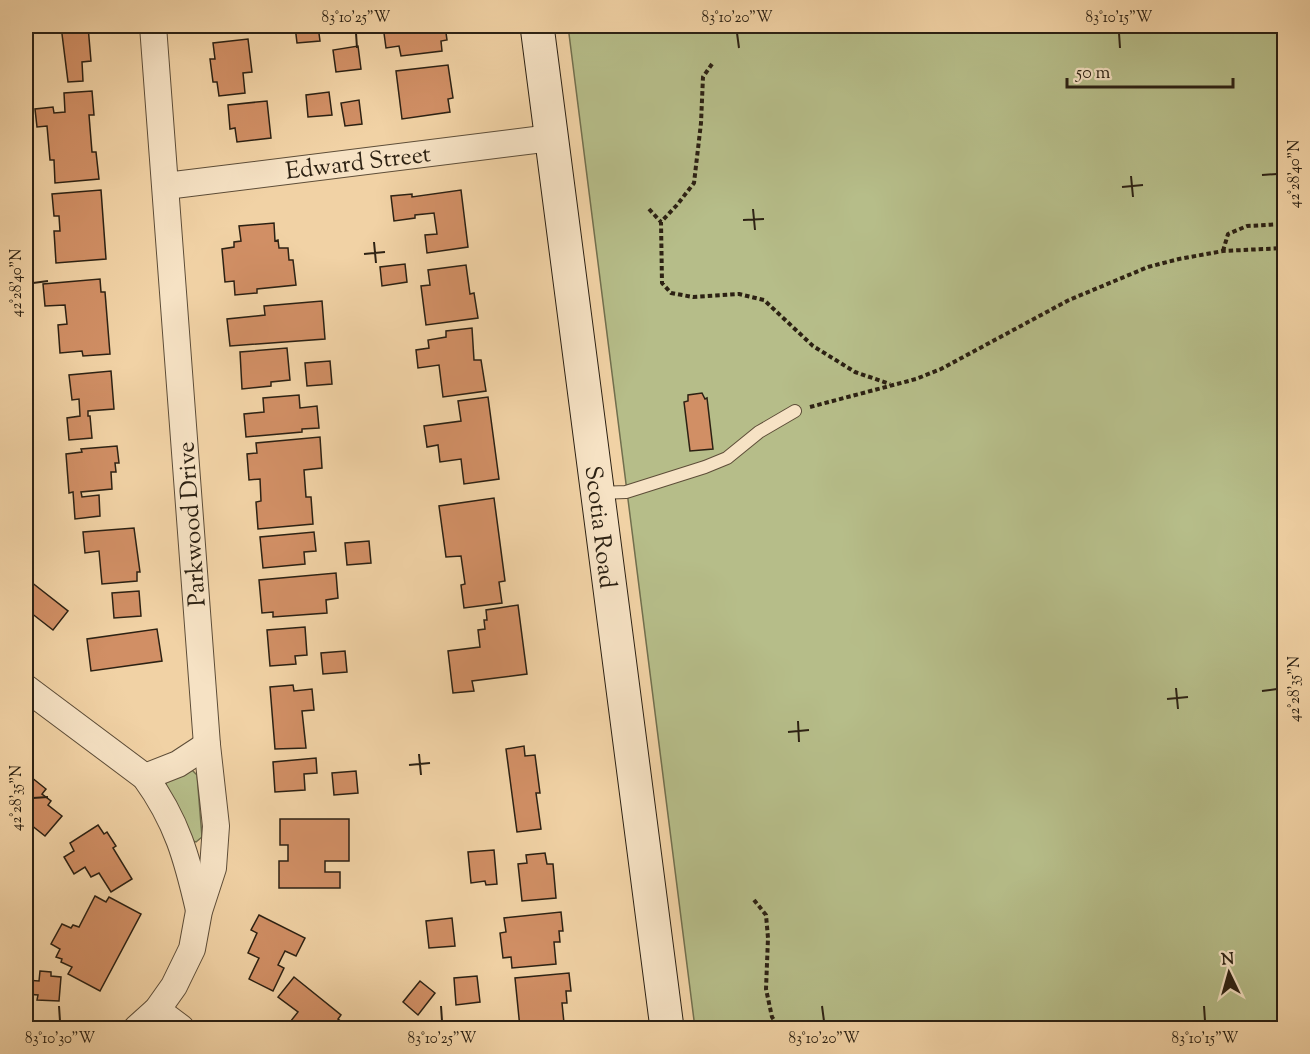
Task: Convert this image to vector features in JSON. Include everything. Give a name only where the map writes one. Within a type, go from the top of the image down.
[{"type":"street","name":"Parkwood Drive","points":[[137,1029],[157,1010],[174,986],[192,949],[199,910],[213,868],[216,826],[207,745],[153,26]]},
{"type":"street","name":"Scotia Road","points":[[537,26],[667,1029]]},
{"type":"street","name":"Edward Street","points":[[166,186],[551,138]]},
{"type":"street","points":[[26,688],[145,777],[159,796],[173,822],[186,856],[199,910]]},
{"type":"street","points":[[145,777],[178,764],[207,745]]},
{"type":"street","points":[[157,1010],[182,1029]]},
{"type":"lane","points":[[597,493],[626,492],[727,458],[759,432],[795,411]]},
{"type":"path","points":[[661,222],[694,183],[701,123],[703,77],[712,64]]},
{"type":"path","points":[[649,208],[661,222],[662,283],[671,293],[693,297],[739,294],[764,300],[813,346],[855,372],[891,384]]},
{"type":"path","points":[[1223,251],[1228,234],[1247,226],[1284,224]]},
{"type":"path","points":[[795,411],[916,379],[941,369],[1069,300],[1148,267],[1223,251],[1284,248]]},
{"type":"path","points":[[754,900],[766,915],[768,938],[766,989],[772,1017],[779,1029]]},
{"type":"green space","points":[[568,26],[1284,26],[1284,1028],[695,1028]]},
{"type":"green space","points":[[192,770],[197,775],[202,837],[196,842],[193,841],[165,787],[167,780]]},
{"type":"building","points":[[61,26],[88,26],[91,61],[82,62],[83,81],[68,82]]},
{"type":"building","points":[[295,26],[318,26],[320,41],[297,43]]},
{"type":"building","points":[[383,26],[445,26],[447,40],[441,41],[442,51],[401,56],[399,46],[386,48]]},
{"type":"building","points":[[248,39],[252,72],[243,73],[245,93],[219,96],[217,82],[213,82],[210,59],[215,59],[213,43]]},
{"type":"building","points":[[358,46],[361,69],[336,72],[333,50]]},
{"type":"building","points":[[448,65],[453,98],[448,99],[450,112],[402,119],[396,71]]},
{"type":"building","points":[[92,91],[94,115],[89,115],[92,152],[96,152],[99,179],[55,183],[54,160],[50,160],[47,126],[37,127],[35,109],[53,107],[54,113],[65,112],[64,93]]},
{"type":"building","points":[[329,92],[332,115],[308,117],[306,95]]},
{"type":"building","points":[[359,100],[362,124],[345,126],[341,103]]},
{"type":"building","points":[[267,101],[271,138],[237,142],[235,128],[230,129],[228,105]]},
{"type":"building","points":[[101,190],[106,259],[56,263],[54,231],[60,231],[59,216],[54,216],[52,194]]},
{"type":"building","points":[[461,190],[468,247],[427,253],[425,235],[437,234],[434,213],[394,221],[391,196],[412,194],[412,197]]},
{"type":"building","points":[[274,223],[275,241],[278,240],[279,248],[288,248],[289,260],[293,260],[296,285],[257,289],[257,293],[235,295],[234,281],[225,282],[222,249],[234,247],[234,242],[241,241],[239,226]]},
{"type":"building","points":[[405,264],[407,282],[382,286],[380,267]]},
{"type":"building","points":[[466,265],[470,294],[474,293],[478,318],[426,325],[421,286],[430,285],[428,270]]},
{"type":"building","points":[[100,279],[101,292],[105,292],[110,354],[83,356],[82,351],[60,353],[58,325],[67,324],[65,305],[45,306],[43,284]]},
{"type":"building","points":[[322,301],[325,339],[230,346],[227,319],[265,315],[264,306]]},
{"type":"building","points":[[472,328],[474,360],[481,360],[486,391],[443,397],[439,365],[418,368],[416,350],[429,348],[428,340],[446,337],[446,331]]},
{"type":"building","points":[[287,348],[290,380],[271,382],[271,386],[242,389],[240,352]]},
{"type":"building","points":[[330,361],[332,384],[307,386],[305,363]]},
{"type":"building","points":[[111,371],[114,409],[88,411],[92,438],[69,440],[67,418],[80,416],[79,399],[72,400],[69,375]]},
{"type":"building","points":[[702,393],[705,399],[707,398],[713,449],[690,451],[684,402],[688,401],[688,395]]},
{"type":"building","points":[[299,395],[300,408],[317,406],[319,428],[302,429],[302,432],[246,437],[244,414],[264,412],[263,398]]},
{"type":"building","points":[[488,397],[499,479],[464,484],[461,459],[440,462],[438,445],[427,447],[424,426],[461,421],[458,401]]},
{"type":"building","points":[[320,437],[322,468],[304,470],[306,497],[311,497],[313,524],[258,529],[256,502],[261,501],[260,479],[249,480],[247,454],[257,453],[256,443]]},
{"type":"building","points":[[117,446],[119,463],[115,463],[116,472],[111,472],[112,489],[81,492],[82,497],[99,495],[100,516],[75,519],[73,492],[69,493],[66,454],[82,452],[81,449]]},
{"type":"building","points":[[494,498],[505,581],[499,582],[502,603],[464,608],[461,585],[465,584],[461,556],[446,557],[439,506]]},
{"type":"building","points":[[134,528],[140,572],[137,572],[137,581],[102,584],[99,551],[85,553],[83,532]]},
{"type":"building","points":[[314,532],[316,551],[304,552],[305,564],[263,568],[260,537]]},
{"type":"building","points":[[369,541],[371,563],[347,565],[345,543]]},
{"type":"building","points":[[336,573],[338,598],[326,600],[327,613],[273,617],[273,612],[262,613],[259,580]]},
{"type":"building","points":[[26,578],[68,611],[53,630],[26,609]]},
{"type":"building","points":[[139,591],[141,616],[114,618],[112,593]]},
{"type":"building","points":[[518,605],[527,674],[472,681],[474,691],[453,693],[448,651],[480,647],[478,630],[485,629],[486,610]]},
{"type":"building","points":[[305,627],[307,655],[295,656],[296,664],[270,666],[267,630]]},
{"type":"building","points":[[157,629],[162,661],[91,671],[87,639]]},
{"type":"building","points":[[345,651],[347,672],[323,674],[321,653]]},
{"type":"building","points":[[293,685],[294,691],[312,689],[314,710],[302,711],[306,748],[275,749],[270,687]]},
{"type":"building","points":[[524,746],[525,756],[535,755],[540,793],[536,793],[541,829],[517,832],[506,749]]},
{"type":"building","points":[[316,758],[317,773],[304,774],[305,790],[275,792],[273,762]]},
{"type":"building","points":[[356,771],[358,793],[334,795],[332,773]]},
{"type":"building","points":[[26,773],[46,789],[42,794],[51,801],[48,805],[62,816],[45,836],[31,825],[26,830]]},
{"type":"building","points":[[280,819],[349,819],[349,861],[325,861],[325,872],[340,872],[340,888],[279,888],[279,861],[288,861],[288,845],[280,845]]},
{"type":"building","points":[[98,825],[104,834],[107,832],[116,846],[113,848],[132,879],[111,892],[99,873],[91,877],[85,867],[74,874],[64,857],[74,851],[70,843]]},
{"type":"building","points":[[494,850],[497,884],[486,885],[485,881],[471,883],[468,852]]},
{"type":"building","points":[[545,853],[547,864],[553,864],[556,898],[522,901],[518,864],[527,863],[526,855]]},
{"type":"building","points":[[95,896],[106,902],[109,897],[141,914],[100,991],[68,974],[72,967],[56,957],[60,949],[51,944],[62,924],[71,928],[73,925],[79,927]]},
{"type":"building","points":[[561,912],[563,931],[559,931],[560,942],[554,942],[556,964],[512,968],[511,957],[503,958],[500,933],[506,932],[504,918]]},
{"type":"building","points":[[259,915],[305,938],[296,956],[285,951],[278,965],[284,968],[273,991],[249,979],[259,958],[248,953],[257,933],[251,930]]},
{"type":"building","points":[[452,918],[455,946],[429,948],[426,921]]},
{"type":"building","points":[[40,971],[51,972],[51,976],[61,977],[59,1001],[37,1000],[38,995],[26,994],[26,980],[39,981]]},
{"type":"building","points":[[569,973],[571,991],[566,991],[567,1003],[562,1003],[564,1023],[520,1028],[515,978]]},
{"type":"building","points":[[477,976],[480,1002],[456,1005],[454,978]]},
{"type":"building","points":[[294,977],[341,1015],[338,1019],[350,1028],[298,1028],[290,1022],[298,1012],[278,997]]},
{"type":"building","points":[[420,981],[435,993],[418,1015],[403,1002]]}]
